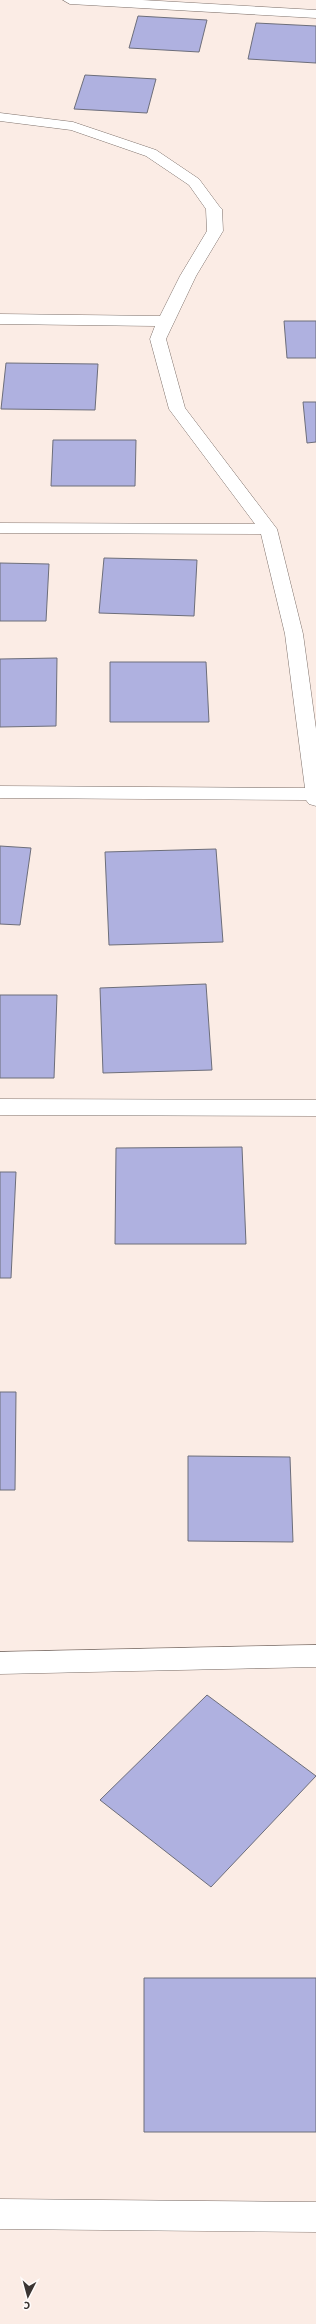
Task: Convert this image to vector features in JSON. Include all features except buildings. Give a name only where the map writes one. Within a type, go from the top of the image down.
[{"type":"street","points":[[70,0],[316,14]]},
{"type":"street","points":[[0,117],[73,126],[151,153],[194,182],[214,209],[215,231],[165,321],[158,339],[177,409],[268,530],[294,634],[316,797],[0,792]]},
{"type":"street","points":[[0,319],[165,321]]},
{"type":"street","points":[[0,528],[268,530]]},
{"type":"street","points":[[0,1107],[316,1108]]},
{"type":"street","points":[[0,1663],[316,1656]]},
{"type":"street","points":[[0,2214],[316,2216]]}]
